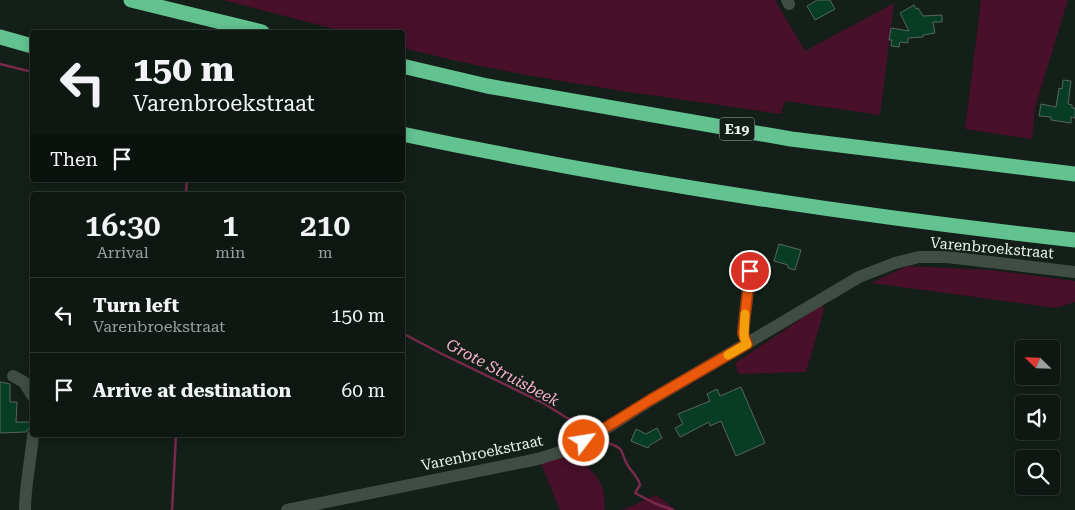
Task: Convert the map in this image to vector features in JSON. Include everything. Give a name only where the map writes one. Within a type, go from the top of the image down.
[{"type":"highway","points":[[131,0],[254,30]]},
{"type":"highway","points":[[0,38],[30,46]]},
{"type":"highway","name":"E19","points":[[405,67],[487,86],[791,139],[1075,174]]},
{"type":"highway","points":[[405,135],[691,188],[874,215],[1075,240]]},
{"type":"street","name":"Varenbroekstraat","points":[[286,510],[557,454],[573,448],[650,400],[859,277],[903,261],[919,258],[947,257],[1075,272]]},
{"type":"street","points":[[747,344],[743,333],[750,271]]},
{"type":"street","points":[[13,376],[24,382],[30,392]]},
{"type":"street","points":[[24,510],[33,437]]},
{"type":"shaded area","points":[[223,0],[775,0],[805,51],[894,3],[880,115],[785,101],[781,114],[638,93],[543,78],[405,48],[405,30],[338,30]]},
{"type":"shaded area","points":[[981,0],[1068,0],[1035,107],[1032,139],[965,129]]},
{"type":"shaded area","points":[[907,266],[990,270],[1075,281],[1075,302],[1056,308],[871,283]]},
{"type":"shaded area","points":[[822,305],[824,310],[806,372],[739,374],[735,363]]},
{"type":"shaded area","points":[[568,453],[584,463],[598,479],[604,492],[605,510],[560,510],[541,463]]},
{"type":"shaded area","points":[[656,495],[676,510],[622,510],[625,509]]},
{"type":"building","points":[[817,0],[830,0],[835,9],[815,20],[807,6]]},
{"type":"building","points":[[914,5],[923,16],[942,15],[942,22],[933,22],[935,33],[923,35],[923,37],[908,38],[908,43],[900,42],[899,47],[891,46],[892,40],[889,40],[891,28],[909,31],[900,13]]},
{"type":"building","points":[[1063,80],[1071,81],[1068,104],[1075,108],[1075,118],[1071,117],[1071,123],[1051,120],[1051,117],[1039,116],[1041,104],[1056,107],[1059,88],[1062,89]]},
{"type":"building","points":[[779,244],[801,250],[795,270],[788,268],[788,265],[774,261]]},
{"type":"building","points":[[0,382],[10,384],[10,402],[17,402],[16,422],[30,422],[30,427],[26,432],[0,433]]},
{"type":"building","points":[[741,387],[765,443],[736,456],[721,421],[710,426],[709,422],[680,437],[675,428],[683,424],[678,414],[710,401],[707,394],[717,389],[720,396]]},
{"type":"building","points":[[657,428],[662,438],[648,448],[631,441],[636,429],[646,434]]},
{"type":"waterway","name":"Grote Struisbeek","points":[[0,64],[30,72]]},
{"type":"waterway","name":"Grote Struisbeek","points":[[186,192],[187,182]]},
{"type":"waterway","name":"Grote Struisbeek","points":[[405,335],[543,403],[567,418],[587,425],[593,431]]},
{"type":"waterway","points":[[172,510],[176,437]]},
{"type":"waterway","name":"Grote Struisbeek","points":[[597,438],[619,448],[627,465],[639,482],[640,485],[635,493],[673,510]]},
{"type":"slow traffic","points":[[728,355],[747,344],[743,333],[745,314]]},
{"type":"route","points":[[584,441],[747,344],[743,333],[750,271]]}]
